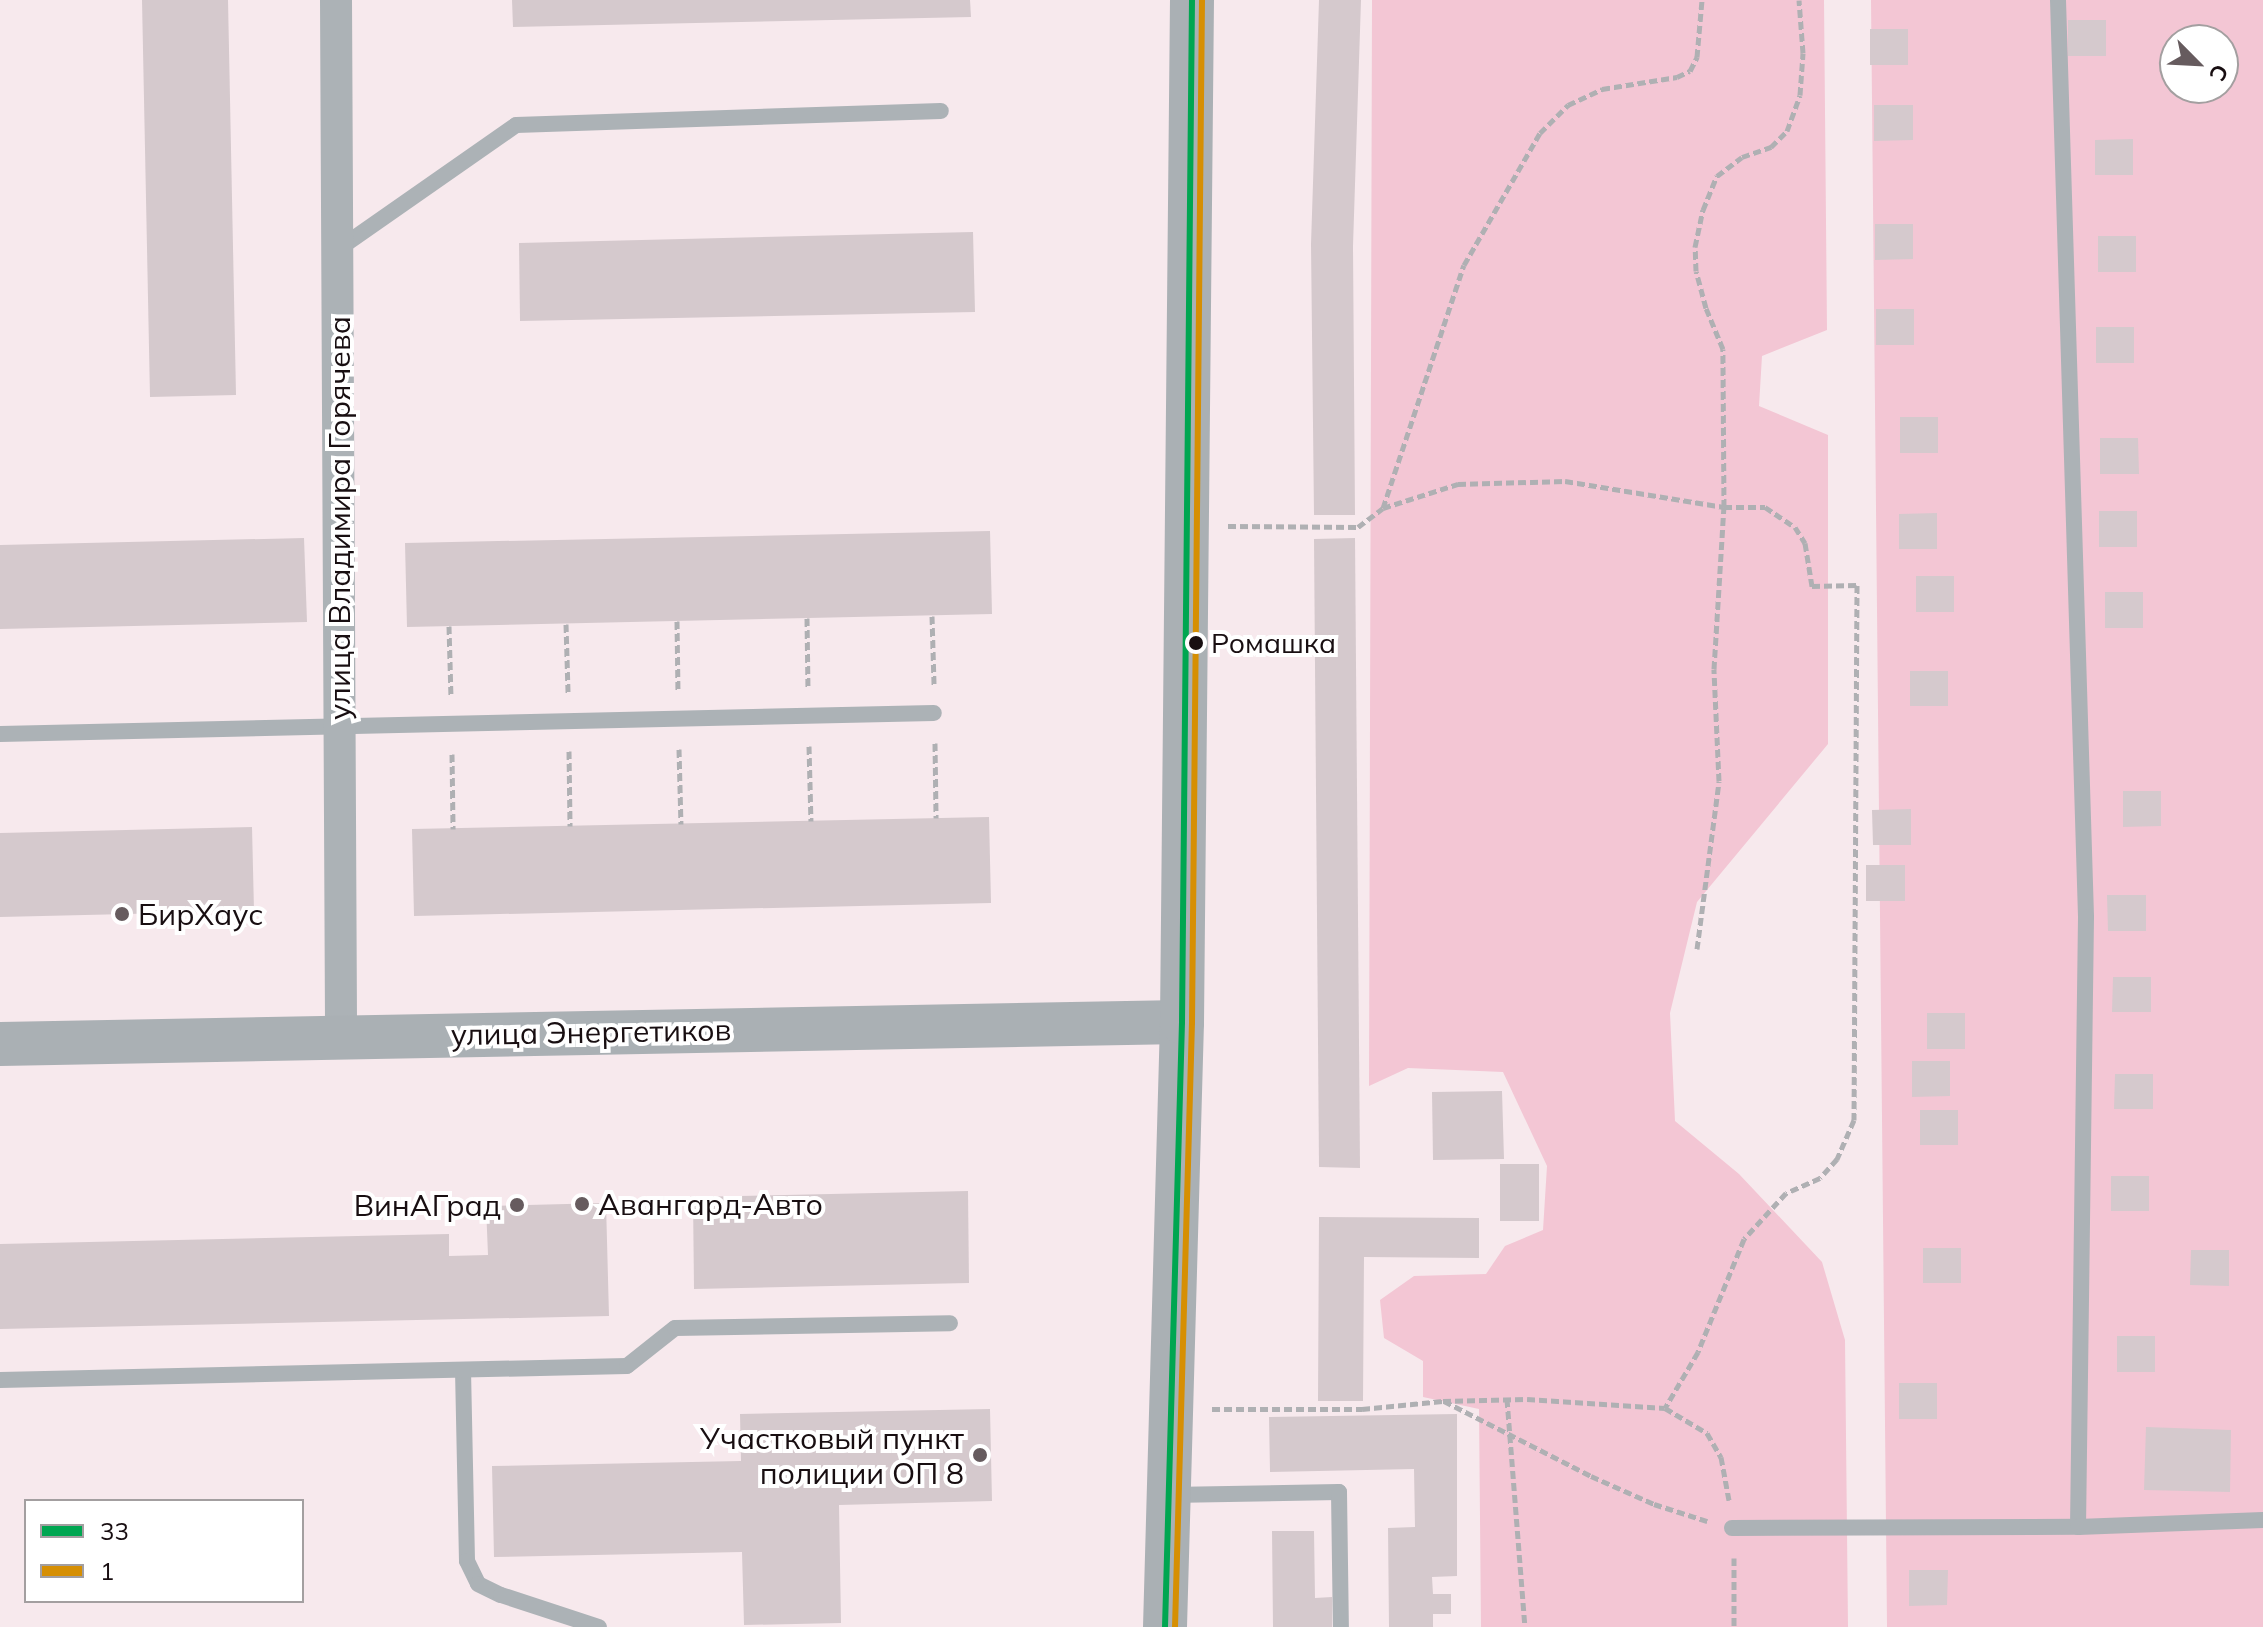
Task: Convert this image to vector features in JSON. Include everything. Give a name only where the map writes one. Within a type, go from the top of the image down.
[{"type":"main road","points":[[1165,1627],[1182,1022],[1192,0]]},
{"type":"main road","name":"улица Энергетиков","points":[[0,1044],[1182,1022]]},
{"type":"street","name":"улица Владимира Горячева","points":[[336,0],[341,1036]]},
{"type":"lane","points":[[2058,0],[2086,917],[2078,1527]]},
{"type":"lane","points":[[337,250],[516,125],[941,111]]},
{"type":"lane","points":[[0,734],[934,713]]},
{"type":"lane","points":[[0,1380],[627,1366],[675,1328],[950,1323]]},
{"type":"lane","points":[[463,1370],[467,1561],[478,1584],[501,1595],[599,1627]]},
{"type":"lane","points":[[1168,1495],[1339,1492],[1341,1627]]},
{"type":"lane","points":[[1732,1528],[2078,1527],[2263,1520]]},
{"type":"path","points":[[1383,508],[1464,265],[1540,133],[1568,105],[1602,89],[1677,77],[1690,71],[1697,57],[1702,0]]},
{"type":"path","points":[[1697,949],[1719,781],[1714,669],[1724,507],[1723,349],[1706,308],[1696,271],[1695,247],[1703,210],[1717,176],[1742,157],[1771,147],[1787,131],[1800,95],[1803,53],[1799,0]]},
{"type":"path","points":[[1187,526],[1358,527],[1383,508],[1458,484],[1565,481],[1724,507],[1765,507],[1795,527],[1805,543],[1812,586],[1857,585],[1854,1120],[1837,1159],[1820,1178],[1786,1193],[1744,1239],[1698,1352],[1665,1408]]},
{"type":"path","points":[[1507,1399],[1525,1627]]},
{"type":"path","points":[[1171,1409],[1362,1409],[1443,1401],[1507,1399],[1665,1408],[1707,1433],[1721,1457],[1732,1528],[1734,1627]]},
{"type":"path","points":[[1443,1401],[1654,1504],[1732,1528]]},
{"type":"shaded area","points":[[1372,0],[1824,0],[1827,330],[1762,356],[1759,406],[1828,435],[1828,744],[1697,902],[1670,1013],[1675,1121],[1739,1174],[1822,1262],[1845,1340],[1848,1627],[1481,1627],[1479,1409],[1423,1397],[1423,1361],[1384,1338],[1380,1300],[1414,1276],[1486,1274],[1505,1246],[1543,1230],[1547,1166],[1503,1072],[1408,1068],[1369,1086]]},
{"type":"shaded area","points":[[1871,0],[2263,0],[2263,1627],[1887,1627]]},
{"type":"building","points":[[142,0],[228,0],[236,395],[150,397]]},
{"type":"building","points":[[512,0],[970,0],[971,17],[513,27]]},
{"type":"building","points":[[1319,0],[1361,0],[1353,246],[1355,515],[1314,515],[1311,244]]},
{"type":"building","points":[[2068,20],[2106,20],[2106,56],[2068,56]]},
{"type":"building","points":[[1870,29],[1908,29],[1908,65],[1870,65]]},
{"type":"building","points":[[1874,105],[1913,105],[1913,140],[1874,141]]},
{"type":"building","points":[[2133,139],[2133,175],[2095,175],[2095,140]]},
{"type":"building","points":[[1875,224],[1913,224],[1913,259],[1875,260]]},
{"type":"building","points":[[973,232],[975,312],[520,321],[519,243]]},
{"type":"building","points":[[2098,236],[2136,236],[2136,272],[2098,272]]},
{"type":"building","points":[[1876,309],[1914,309],[1914,345],[1876,345]]},
{"type":"building","points":[[2096,327],[2134,327],[2134,363],[2096,363]]},
{"type":"building","points":[[1900,417],[1938,417],[1938,453],[1900,453]]},
{"type":"building","points":[[2100,438],[2138,438],[2139,474],[2100,474]]},
{"type":"building","points":[[2099,511],[2137,511],[2137,547],[2099,547]]},
{"type":"building","points":[[1937,513],[1937,549],[1899,549],[1899,514]]},
{"type":"building","points":[[990,531],[992,614],[407,627],[405,543]]},
{"type":"building","points":[[304,538],[307,622],[0,629],[0,545]]},
{"type":"building","points":[[1355,538],[1360,1168],[1319,1167],[1314,539]]},
{"type":"building","points":[[1916,576],[1954,576],[1954,612],[1916,612]]},
{"type":"building","points":[[2105,592],[2143,592],[2143,628],[2105,628]]},
{"type":"building","points":[[1910,671],[1948,671],[1948,706],[1910,706]]},
{"type":"building","points":[[2123,791],[2161,791],[2161,826],[2123,827]]},
{"type":"building","points":[[1911,809],[1911,845],[1873,845],[1872,810]]},
{"type":"building","points":[[989,817],[991,903],[414,916],[412,829]]},
{"type":"building","points":[[252,827],[254,911],[0,917],[0,833]]},
{"type":"building","points":[[1866,865],[1905,865],[1905,901],[1866,901]]},
{"type":"building","points":[[2107,895],[2146,895],[2146,931],[2108,931]]},
{"type":"building","points":[[2113,977],[2151,977],[2151,1012],[2112,1012]]},
{"type":"building","points":[[1927,1013],[1965,1013],[1965,1049],[1927,1049]]},
{"type":"building","points":[[1912,1061],[1950,1061],[1950,1096],[1912,1097]]},
{"type":"building","points":[[2115,1074],[2153,1074],[2153,1109],[2114,1109]]},
{"type":"building","points":[[1502,1091],[1504,1159],[1433,1160],[1432,1092]]},
{"type":"building","points":[[1920,1110],[1958,1110],[1958,1145],[1920,1145]]},
{"type":"building","points":[[1500,1164],[1539,1164],[1539,1221],[1500,1221]]},
{"type":"building","points":[[2111,1176],[2149,1176],[2149,1211],[2111,1211]]},
{"type":"building","points":[[968,1191],[969,1283],[694,1289],[693,1197]]},
{"type":"building","points":[[606,1203],[609,1316],[0,1329],[0,1244],[449,1234],[449,1256],[488,1255],[486,1206]]},
{"type":"building","points":[[1319,1217],[1479,1218],[1479,1258],[1364,1257],[1363,1401],[1318,1401]]},
{"type":"building","points":[[1923,1248],[1961,1248],[1961,1283],[1923,1283]]},
{"type":"building","points":[[2191,1250],[2229,1250],[2229,1286],[2190,1285]]},
{"type":"building","points":[[2117,1336],[2155,1336],[2155,1372],[2117,1372]]},
{"type":"building","points":[[1899,1383],[1937,1383],[1937,1419],[1899,1419]]},
{"type":"building","points":[[990,1409],[992,1501],[839,1505],[841,1623],[744,1625],[742,1552],[494,1557],[492,1466],[741,1461],[740,1414]]},
{"type":"building","points":[[1457,1414],[1457,1576],[1432,1577],[1433,1594],[1451,1594],[1451,1614],[1433,1614],[1433,1627],[1389,1627],[1388,1528],[1415,1527],[1414,1469],[1270,1472],[1269,1417]]},
{"type":"building","points":[[2146,1427],[2231,1430],[2230,1492],[2144,1490]]},
{"type":"building","points":[[1272,1531],[1314,1531],[1315,1598],[1332,1597],[1332,1627],[1273,1627]]},
{"type":"building","points":[[1909,1570],[1948,1570],[1947,1605],[1909,1606]]},
{"type":"transit line","name":"33","points":[[1165,1627],[1182,1022],[1192,0]]},
{"type":"transit line","name":"1","points":[[1175,1627],[1192,1022],[1202,0]]},
{"type":"place","name":"Ромашка","points":[[1196,643]]},
{"type":"place","name":"БирХаус","points":[[122,914]]},
{"type":"place","name":"Авангард-Авто","points":[[582,1204]]},
{"type":"place","name":"ВинАГрад","points":[[517,1205]]},
{"type":"place","name":"Участковый пункт полиции ОП 8","points":[[980,1455]]}]
